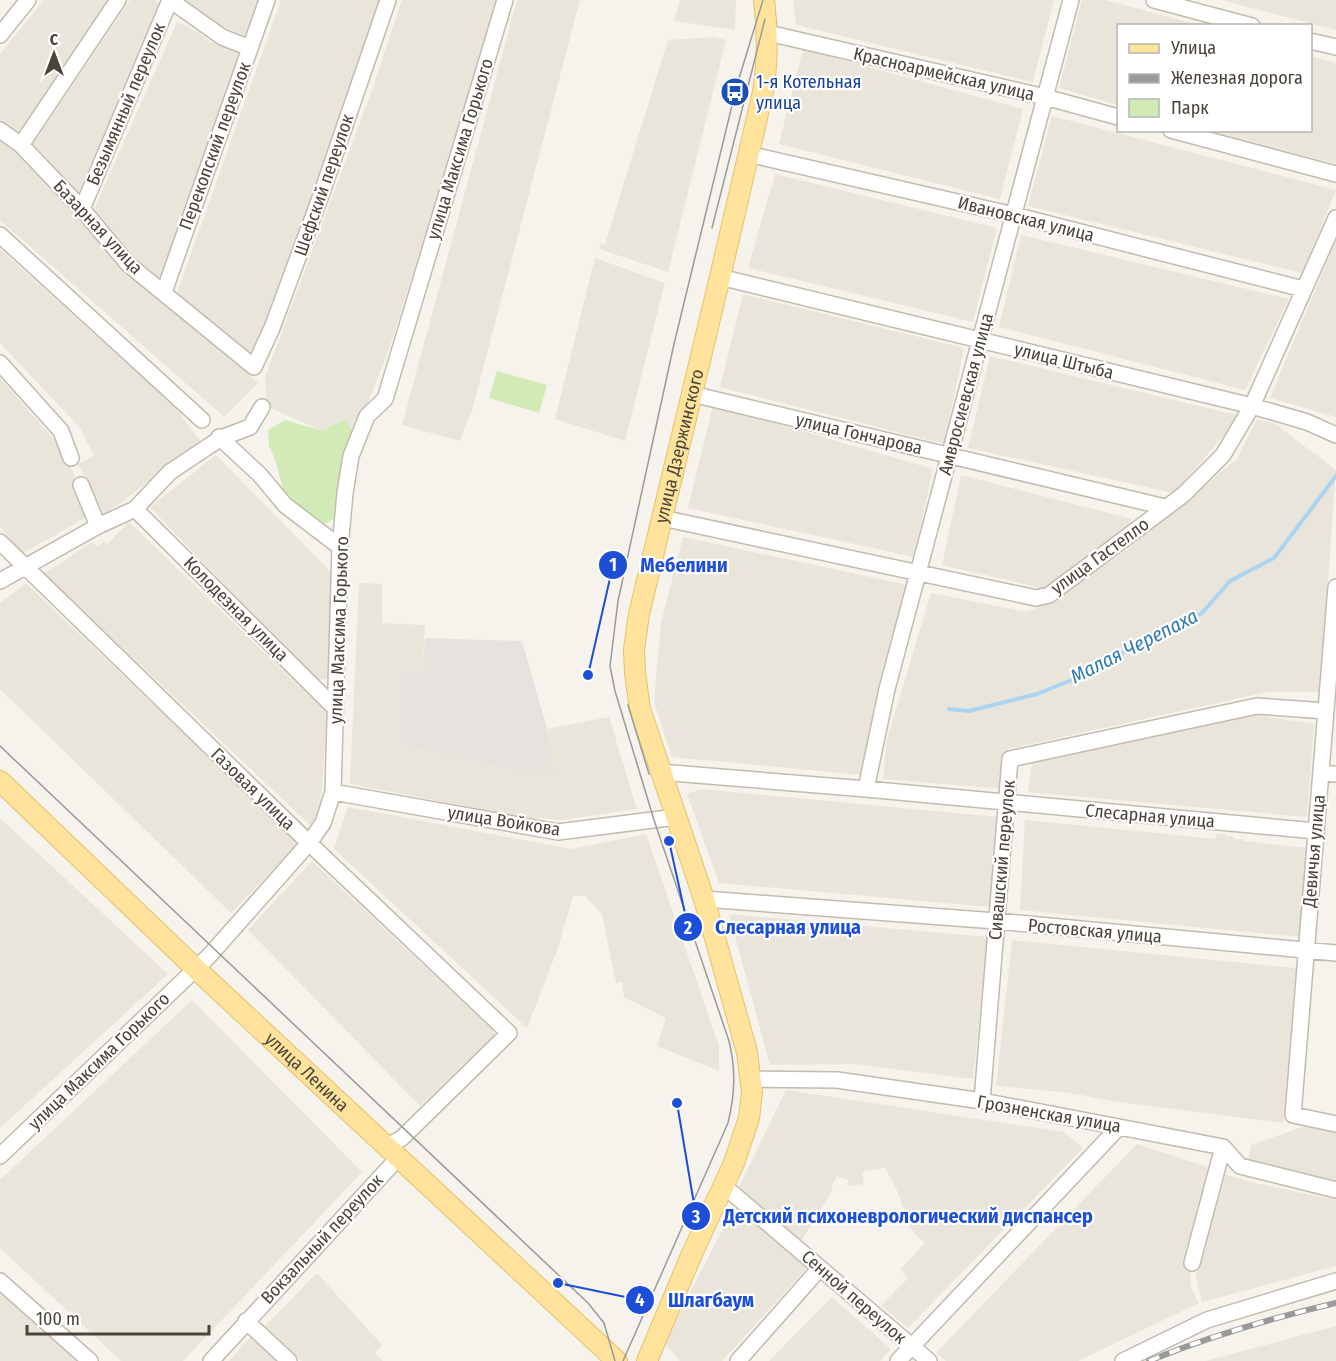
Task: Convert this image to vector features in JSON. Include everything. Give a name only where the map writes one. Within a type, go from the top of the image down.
[{"type":"main road","name":"улица Дзержинского","points":[[647,1361],[691,1256],[724,1186],[743,1138],[751,1103],[750,1079],[741,1029],[704,899],[640,709],[634,673],[634,650],[639,614],[763,92],[768,33],[764,0]]},
{"type":"main road","name":"улица Ленина","points":[[0,781],[195,968],[617,1361]]},
{"type":"street","points":[[0,35],[28,0]]},
{"type":"street","points":[[21,145],[118,0]]},
{"type":"street","points":[[170,0],[222,37],[250,48]]},
{"type":"street","name":"Безымянный переулок","points":[[82,209],[170,0]]},
{"type":"street","name":"Перекопский переулок","points":[[164,292],[267,0]]},
{"type":"street","name":"Шефский переулок","points":[[254,367],[272,328],[316,209],[388,0]]},
{"type":"street","name":"улица Максима Горького","points":[[0,1156],[214,951],[323,824],[333,792],[340,547],[351,456],[367,416],[385,399],[505,0]]},
{"type":"street","name":"Амвросиевская улица","points":[[866,789],[887,689],[1071,0]]},
{"type":"street","points":[[1154,0],[1244,24]]},
{"type":"street","name":"Красноармейская улица","points":[[768,33],[1045,97],[1117,116]]},
{"type":"street","points":[[1312,41],[1336,47]]},
{"type":"street","name":"Базарная улица","points":[[0,130],[21,145],[82,209],[128,264],[254,367]]},
{"type":"street","points":[[1178,132],[1336,174]]},
{"type":"street","name":"Ивановская улица","points":[[748,154],[1014,215],[1303,288]]},
{"type":"street","name":"улица Гастелло","points":[[662,518],[1036,598],[1049,595],[1183,495],[1223,455],[1252,406],[1336,218]]},
{"type":"street","points":[[0,235],[202,420]]},
{"type":"street","name":"улица Штыба","points":[[720,277],[1252,406],[1307,422],[1336,435]]},
{"type":"street","points":[[0,363],[61,431],[71,458]]},
{"type":"street","name":"улица Гончарова","points":[[692,394],[1166,507]]},
{"type":"street","points":[[0,580],[98,526],[135,509],[170,472],[220,438],[250,427],[262,407]]},
{"type":"street","points":[[220,438],[260,475],[285,504],[340,547]]},
{"type":"street","points":[[81,485],[98,526]]},
{"type":"street","name":"Колодезная улица","points":[[135,509],[336,709]]},
{"type":"street","name":"Газовая улица","points":[[0,542],[309,843],[509,1033]]},
{"type":"street","name":"Девичья улица","points":[[1336,587],[1326,711],[1328,773],[1316,831],[1293,1115],[1336,1124]]},
{"type":"street","name":"Сивашский переулок","points":[[982,1101],[1010,759],[1257,706],[1326,711]]},
{"type":"street","name":"Слесарная улица","points":[[660,772],[1316,831]]},
{"type":"street","name":"улица Войкова","points":[[333,792],[558,832],[676,817]]},
{"type":"street","name":"Ростовская улица","points":[[704,899],[996,921],[1336,953]]},
{"type":"street","name":"Вокзальный переулок","points":[[211,1361],[402,1138],[509,1033]]},
{"type":"street","name":"Грозненская улица","points":[[750,1079],[837,1080],[982,1101],[1223,1147]]},
{"type":"street","points":[[898,1361],[1119,1127]]},
{"type":"street","points":[[1223,1147],[1240,1166],[1336,1190]]},
{"type":"street","points":[[1192,1263],[1223,1147]]},
{"type":"street","name":"Сенной переулок","points":[[724,1186],[929,1361]]},
{"type":"street","points":[[738,1361],[820,1268]]},
{"type":"street","points":[[0,1281],[90,1361]]},
{"type":"street","points":[[1123,1361],[1207,1320],[1336,1281]]},
{"type":"street","points":[[246,1321],[289,1361]]},
{"type":"shaded area","points":[[44,0],[111,0],[18,137],[0,123],[0,54]]},
{"type":"shaded area","points":[[130,0],[154,0],[163,5],[79,198],[30,148]]},
{"type":"shaded area","points":[[186,0],[259,0],[246,36],[216,24]]},
{"type":"shaded area","points":[[281,0],[382,0],[273,308],[254,352],[245,350],[177,293]]},
{"type":"shaded area","points":[[402,0],[499,0],[390,346],[352,444],[266,406],[265,377],[372,90]]},
{"type":"shaded area","points":[[517,0],[580,0],[473,407],[460,441],[402,425]]},
{"type":"shaded area","points":[[680,0],[736,0],[735,30],[674,21]]},
{"type":"shaded area","points":[[793,0],[1054,0],[1033,82],[796,25]]},
{"type":"shaded area","points":[[1082,0],[1106,0],[1195,24],[1117,24],[1117,105],[1059,88]]},
{"type":"shaded area","points":[[1221,0],[1336,0],[1336,30]]},
{"type":"shaded area","points":[[177,22],[196,31],[211,42],[241,53],[163,283],[145,274],[93,212]]},
{"type":"shaded area","points":[[713,37],[726,40],[668,272],[599,249],[601,243],[605,244],[668,40]]},
{"type":"shaded area","points":[[803,49],[1023,109],[1000,199],[779,144]]},
{"type":"shaded area","points":[[1312,56],[1336,63],[1336,164],[1217,132],[1312,132]]},
{"type":"shaded area","points":[[1052,116],[1336,190],[1302,273],[1028,206]]},
{"type":"shaded area","points":[[0,138],[15,149],[77,210],[118,260],[258,383],[224,417],[0,220]]},
{"type":"shaded area","points":[[775,174],[997,228],[973,322],[748,268]]},
{"type":"shaded area","points":[[1021,235],[1289,299],[1245,390],[999,327]]},
{"type":"shaded area","points":[[1336,240],[1336,417],[1270,398]]},
{"type":"shaded area","points":[[0,249],[174,406],[202,443],[104,514],[78,464],[94,456],[80,428],[0,343]]},
{"type":"shaded area","points":[[595,258],[665,283],[625,441],[555,419]]},
{"type":"shaded area","points":[[743,294],[964,348],[944,444],[720,387]]},
{"type":"shaded area","points":[[990,356],[1241,416],[1174,493],[968,448]]},
{"type":"shaded area","points":[[0,378],[65,452],[90,515],[22,554],[0,527]]},
{"type":"shaded area","points":[[713,405],[933,469],[914,557],[688,508]]},
{"type":"shaded area","points":[[1257,419],[1275,424],[1336,470],[1320,692],[1267,692],[1008,749],[1004,789],[883,779],[887,739],[931,593],[1027,612],[1053,601],[1125,551],[1237,459]]},
{"type":"shaded area","points":[[216,455],[332,573],[330,679],[314,680],[150,507]]},
{"type":"shaded area","points":[[961,475],[1132,519],[1132,528],[1050,590],[942,565]]},
{"type":"shaded area","points":[[129,522],[327,713],[320,817],[311,826],[44,574],[92,542],[97,547],[104,541],[107,544]]},
{"type":"shaded area","points":[[683,537],[908,585],[862,775],[672,757],[654,702],[661,623]]},
{"type":"shaded area","points":[[26,583],[299,843],[231,913],[0,689],[0,603]]},
{"type":"shaded area","points":[[359,583],[382,584],[382,623],[425,625],[422,671],[402,672],[556,778],[547,729],[609,717],[637,809],[562,820],[522,817],[350,784]]},
{"type":"shaded area","points":[[425,638],[522,641],[547,729],[556,778],[402,744],[402,672],[422,671]]},
{"type":"shaded area","points":[[1255,715],[1314,724],[1307,817],[1028,792],[1032,762]]},
{"type":"shaded area","points":[[701,789],[998,817],[989,907],[719,883],[687,794]]},
{"type":"shaded area","points":[[348,807],[572,849],[646,834],[719,1046],[719,1071],[657,1046],[666,1018],[624,997],[622,982],[616,983],[602,914],[585,896],[573,896],[558,948],[527,1028],[334,849]]},
{"type":"shaded area","points":[[0,818],[168,974],[0,1128]]},
{"type":"shaded area","points":[[1025,820],[1216,839],[1217,834],[1225,834],[1233,836],[1234,839],[1243,839],[1243,841],[1308,848],[1301,937],[1020,910]]},
{"type":"shaded area","points":[[312,861],[496,1033],[420,1106],[248,930]]},
{"type":"shaded area","points":[[729,914],[988,937],[973,1079],[854,1064],[770,1065]]},
{"type":"shaded area","points":[[1012,940],[1296,968],[1283,1123],[1111,1101],[1071,1093],[996,1086]]},
{"type":"shaded area","points":[[192,1000],[362,1172],[183,1361],[121,1361],[0,1248],[0,1180]]},
{"type":"shaded area","points":[[786,1090],[1064,1132],[1083,1148],[908,1328],[881,1306],[908,1278],[901,1269],[925,1243],[912,1231],[896,1188],[885,1168],[862,1171],[864,1184],[847,1186],[848,1180],[837,1176],[831,1187],[833,1189],[801,1241],[738,1189]]},
{"type":"shaded area","points":[[1308,1125],[1336,1131],[1336,1182],[1248,1161],[1251,1145]]},
{"type":"shaded area","points":[[1137,1144],[1214,1169],[1190,1264],[1191,1287],[1199,1303],[1078,1361],[946,1361],[936,1353]]},
{"type":"shaded area","points":[[1222,1173],[1250,1182],[1336,1200],[1336,1266],[1202,1302],[1195,1263]]},
{"type":"shaded area","points":[[736,1203],[809,1266],[722,1361],[680,1361],[664,1343]]},
{"type":"shaded area","points":[[317,1273],[382,1345],[375,1353],[383,1361],[302,1361],[264,1327]]},
{"type":"shaded area","points":[[0,1281],[90,1361],[0,1361]]},
{"type":"shaded area","points":[[832,1297],[891,1349],[880,1361],[769,1361]]},
{"type":"shaded area","points":[[1336,1326],[1336,1361],[1206,1361],[1332,1327]]},
{"type":"shaded area","points":[[252,1335],[280,1361],[229,1361]]},
{"type":"green space","points":[[497,371],[547,385],[539,413],[489,398]]},
{"type":"green space","points":[[285,420],[323,431],[344,420],[353,431],[336,516],[328,523],[317,523],[291,502],[283,489],[269,446],[268,430]]},
{"type":"waterway","name":"Малая Черепаха","points":[[949,709],[969,711],[1037,694],[1094,671],[1152,634],[1202,613],[1230,581],[1274,558],[1336,476]]},
{"type":"tram line","points":[[623,1361],[728,1123],[734,1072],[729,1041],[654,820],[615,691],[610,666],[618,601],[674,344],[737,85],[763,0]]},
{"type":"tram line","points":[[712,228],[765,19]]},
{"type":"tram line","points":[[628,705],[649,774]]},
{"type":"tram line","points":[[0,746],[588,1303],[604,1323],[615,1361]]},
{"type":"railway","points":[[1149,1361],[1241,1328],[1336,1303]]},
{"type":"place","name":"1-я Котельная улица","points":[[735,92]]},
{"type":"place","name":"Мебелини","points":[[588,675]]},
{"type":"place","name":"Слесарная улица","points":[[669,841]]},
{"type":"place","name":"Детский психоневрологический диспансер","points":[[677,1103]]},
{"type":"place","name":"Шлагбаум","points":[[558,1283]]}]
